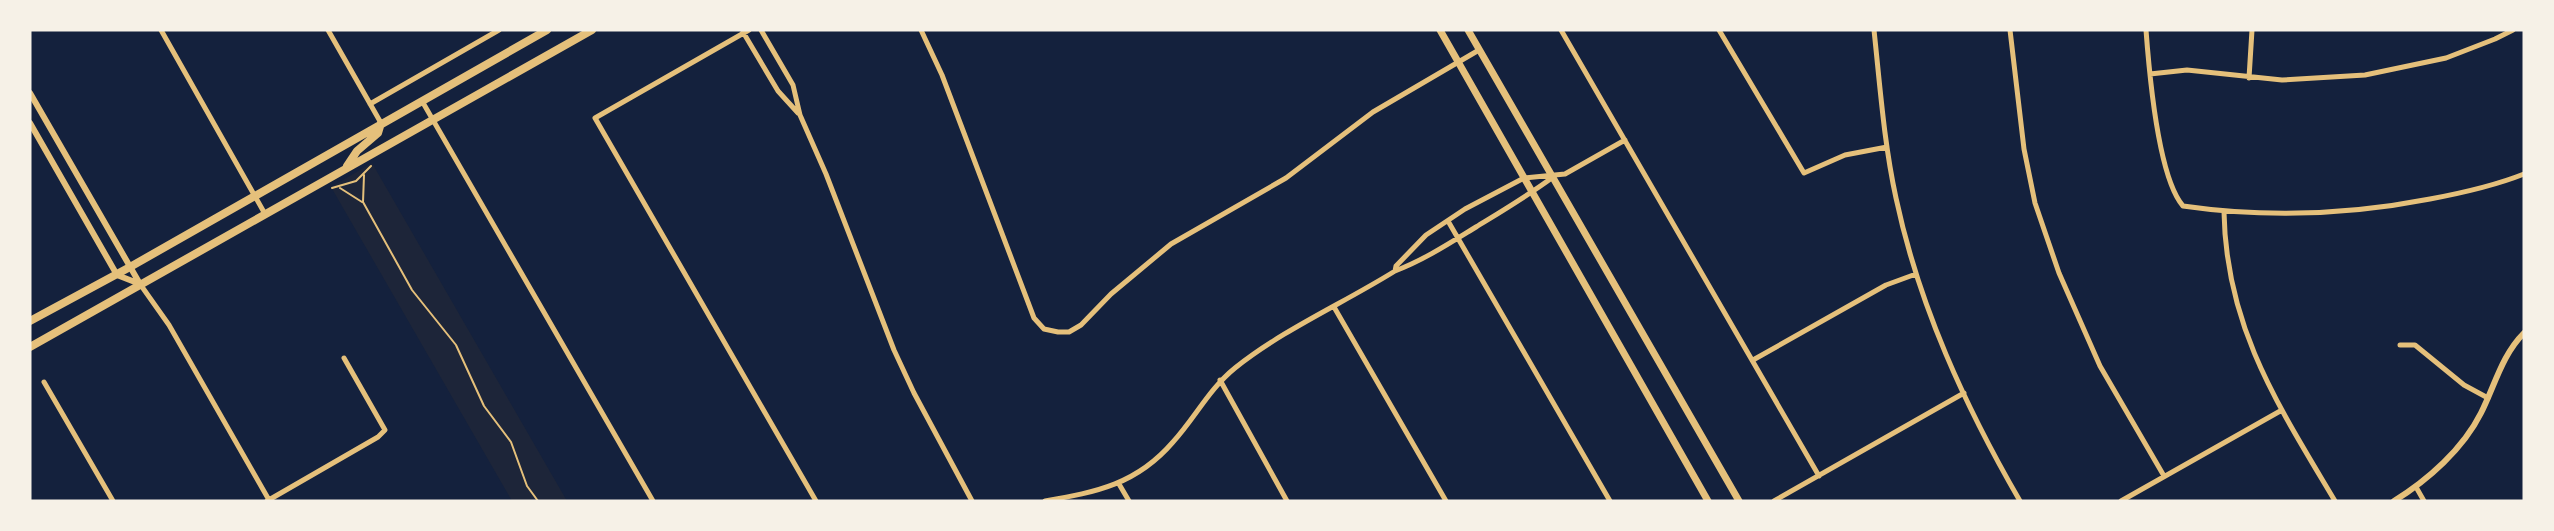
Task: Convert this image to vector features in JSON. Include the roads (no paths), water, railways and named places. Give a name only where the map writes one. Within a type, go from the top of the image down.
[{"type":"main road","points":[[30,321],[117,275],[547,30]]},
{"type":"main road","points":[[30,347],[593,30]]},
{"type":"main road","points":[[1440,30],[1708,501]]},
{"type":"main road","points":[[1468,30],[1738,501]]},
{"type":"main road","points":[[345,169],[357,151],[379,133],[381,123]]},
{"type":"street","points":[[161,30],[265,214]]},
{"type":"street","points":[[328,30],[381,123]]},
{"type":"street","points":[[370,104],[497,30]]},
{"type":"street","points":[[761,30],[793,85],[800,115],[845,219],[894,350],[972,501]]},
{"type":"street","points":[[921,30],[942,75],[1034,318],[1044,328],[1058,332],[1069,332],[1081,325],[1130,276],[1171,244],[1286,178],[1373,112],[1479,50]]},
{"type":"street","points":[[1561,30],[1819,476]]},
{"type":"street","points":[[1719,30],[1804,173],[1845,156],[1887,147]]},
{"type":"street","points":[[1874,30],[1887,147],[1896,200],[1916,274],[1936,334],[1985,439],[2020,501]]},
{"type":"street","points":[[2010,30],[2024,149],[2035,203],[2059,273],[2100,366],[2164,476]]},
{"type":"street","points":[[2146,30],[2160,141],[2178,200],[2183,206],[2224,212],[2314,214],[2380,209],[2474,191],[2524,174]]},
{"type":"street","points":[[2249,78],[2252,30]]},
{"type":"street","points":[[2150,74],[2187,70],[2282,80],[2365,75],[2446,58],[2513,30]]},
{"type":"street","points":[[800,115],[778,92],[745,31],[594,118],[816,501]]},
{"type":"street","points":[[30,93],[140,284],[169,326],[268,500],[378,437],[385,430],[344,358]]},
{"type":"street","points":[[422,100],[653,501]]},
{"type":"street","points":[[30,123],[117,275],[140,284]]},
{"type":"street","points":[[1395,271],[1396,266],[1426,235],[1524,177],[1566,174],[1625,139]]},
{"type":"street","points":[[1045,501],[1090,493],[1119,484],[1150,465],[1173,443],[1220,380],[1275,340],[1395,271],[1412,265],[1533,192],[1553,177]]},
{"type":"street","points":[[2224,212],[2225,246],[2238,312],[2258,366],[2334,501]]},
{"type":"street","points":[[1448,221],[1610,501]]},
{"type":"street","points":[[1753,360],[1886,285],[1916,274]]},
{"type":"street","points":[[1334,307],[1446,501]]},
{"type":"street","points":[[2395,501],[2416,487],[2464,440],[2488,398],[2504,359],[2524,333]]},
{"type":"street","points":[[2400,345],[2415,345],[2464,384],[2488,398]]},
{"type":"street","points":[[1220,380],[1287,501]]},
{"type":"street","points":[[44,382],[113,501]]},
{"type":"street","points":[[1774,501],[1964,393]]},
{"type":"street","points":[[2121,501],[2282,410]]},
{"type":"street","points":[[1119,484],[1129,501]]},
{"type":"street","points":[[2416,487],[2424,501]]}]
